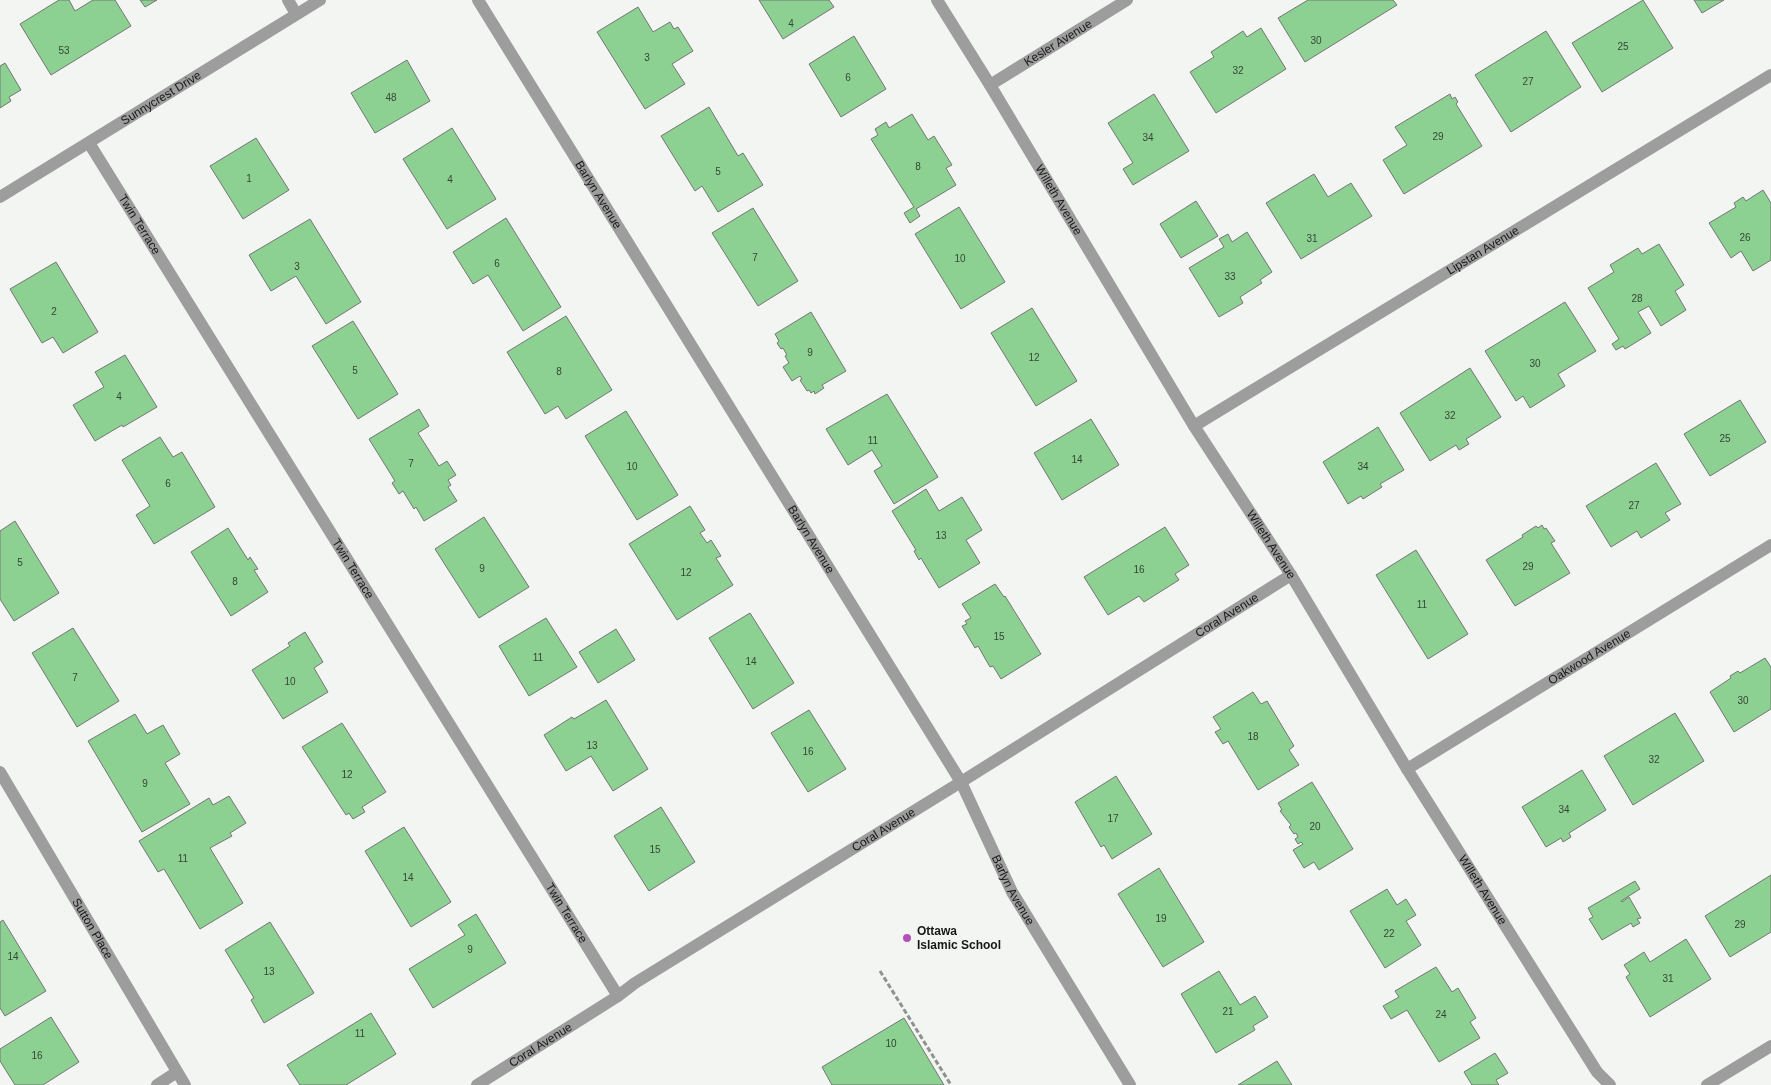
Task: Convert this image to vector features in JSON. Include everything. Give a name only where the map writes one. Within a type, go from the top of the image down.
[{"type":"street","points":[[288,0],[296,14]]},
{"type":"street","name":"Sunnycrest Drive","points":[[0,196],[320,0]]},
{"type":"street","name":"Barlyn Avenue","points":[[478,0],[962,782],[1012,892],[1130,1085]]},
{"type":"street","name":"Willeth Avenue","points":[[937,0],[1194,426],[1291,575],[1408,769],[1597,1072],[1610,1085]]},
{"type":"street","name":"Kesler Avenue","points":[[990,85],[1127,0]]},
{"type":"street","name":"Lipstan Avenue","points":[[1194,426],[1771,75]]},
{"type":"street","name":"Twin Terrace","points":[[89,143],[618,996]]},
{"type":"street","name":"Oakwood Avenue","points":[[1408,769],[1771,545]]},
{"type":"street","name":"Coral Avenue","points":[[477,1085],[644,978],[962,782],[1291,575]]},
{"type":"street","name":"Sutton Place","points":[[0,772],[185,1085]]},
{"type":"street","points":[[1707,1085],[1771,1046]]},
{"type":"street","points":[[157,1085],[177,1072]]},
{"type":"path","points":[[880,971],[950,1085]]},
{"type":"building","points":[[59,0],[69,0],[75,11],[93,0],[115,0],[131,26],[51,75],[20,24]]},
{"type":"building","points":[[140,0],[157,0],[145,7]]},
{"type":"building","points":[[759,0],[829,0],[834,7],[783,39]]},
{"type":"building","points":[[1308,0],[1393,0],[1397,5],[1305,62],[1278,18]]},
{"type":"building","points":[[1643,0],[1673,48],[1602,92],[1572,43]]},
{"type":"building","points":[[1694,0],[1724,0],[1702,13]]},
{"type":"building","points":[[638,7],[653,32],[670,22],[674,29],[678,27],[693,51],[672,64],[685,84],[645,109],[597,32]]},
{"type":"building","points":[[1261,28],[1286,69],[1216,113],[1190,72],[1214,57],[1211,52],[1243,31],[1247,37]]},
{"type":"building","points":[[1546,31],[1581,87],[1511,132],[1475,75]]},
{"type":"building","points":[[854,36],[886,89],[841,117],[809,64]]},
{"type":"building","points":[[407,60],[430,101],[375,133],[351,93]]},
{"type":"building","points":[[5,63],[21,90],[9,97],[11,101],[0,108],[0,66]]},
{"type":"building","points":[[1154,94],[1189,151],[1133,185],[1123,169],[1133,163],[1108,123]]},
{"type":"building","points":[[1450,94],[1452,99],[1455,97],[1458,102],[1456,104],[1482,146],[1404,194],[1383,160],[1407,145],[1395,127]]},
{"type":"building","points":[[709,107],[738,156],[743,153],[763,185],[718,212],[702,186],[695,191],[661,136]]},
{"type":"building","points":[[912,114],[928,140],[934,136],[952,165],[946,168],[956,185],[916,209],[920,216],[910,223],[904,213],[914,207],[871,139],[878,135],[875,129],[886,122],[889,128]]},
{"type":"building","points":[[452,128],[496,199],[447,229],[403,159]]},
{"type":"building","points":[[256,138],[289,190],[243,219],[210,166]]},
{"type":"building","points":[[1314,174],[1328,197],[1351,183],[1372,216],[1301,259],[1266,203]]},
{"type":"building","points":[[1763,190],[1771,203],[1771,260],[1753,271],[1741,251],[1731,258],[1709,223],[1736,207],[1734,203],[1743,197],[1746,201]]},
{"type":"building","points":[[1196,201],[1218,236],[1181,258],[1160,224]]},
{"type":"building","points":[[959,207],[1005,282],[961,309],[915,234]]},
{"type":"building","points":[[753,208],[798,281],[758,306],[712,233]]},
{"type":"building","points":[[506,218],[561,307],[523,331],[488,275],[473,284],[453,252]]},
{"type":"building","points":[[310,219],[361,302],[326,324],[296,276],[271,291],[249,255]]},
{"type":"building","points":[[1247,232],[1272,272],[1260,280],[1262,283],[1240,297],[1243,303],[1219,317],[1189,268],[1224,247],[1219,239],[1228,234],[1232,242]]},
{"type":"building","points":[[1659,244],[1684,285],[1675,291],[1686,310],[1661,326],[1649,306],[1638,312],[1651,333],[1625,349],[1623,346],[1616,350],[1612,344],[1619,339],[1588,288],[1614,272],[1610,265],[1638,248],[1642,254]]},
{"type":"building","points":[[56,262],[98,332],[63,353],[53,337],[42,343],[10,289]]},
{"type":"building","points":[[1565,302],[1596,351],[1558,374],[1565,386],[1530,408],[1523,396],[1516,401],[1485,351]]},
{"type":"building","points":[[1032,308],[1077,381],[1036,406],[991,333]]},
{"type":"building","points":[[811,312],[846,371],[822,385],[824,388],[815,394],[814,391],[811,393],[809,390],[807,391],[800,380],[802,379],[800,376],[792,381],[783,367],[789,363],[785,356],[787,355],[777,343],[779,341],[775,334]]},
{"type":"building","points":[[566,316],[612,390],[566,419],[558,406],[545,414],[507,352]]},
{"type":"building","points":[[353,321],[398,394],[358,419],[312,346]]},
{"type":"building","points":[[125,355],[157,407],[95,441],[73,405],[104,387],[95,372]]},
{"type":"building","points":[[1470,368],[1501,417],[1466,439],[1469,444],[1459,450],[1456,445],[1430,461],[1400,413]]},
{"type":"building","points":[[887,394],[938,477],[894,504],[874,471],[882,466],[872,450],[848,465],[826,429]]},
{"type":"building","points":[[1740,400],[1766,442],[1710,476],[1684,434]]},
{"type":"building","points":[[419,409],[429,426],[418,433],[439,466],[447,461],[456,475],[448,480],[451,485],[448,487],[457,501],[424,521],[403,491],[399,494],[392,483],[395,481],[369,439]]},
{"type":"building","points":[[626,411],[678,495],[637,520],[585,436]]},
{"type":"building","points":[[1091,419],[1119,465],[1062,500],[1034,453]]},
{"type":"building","points":[[1378,427],[1404,470],[1380,484],[1382,487],[1363,499],[1361,496],[1348,504],[1323,462]]},
{"type":"building","points":[[160,437],[173,457],[182,452],[215,507],[154,544],[136,515],[150,506],[122,460]]},
{"type":"building","points":[[1656,463],[1681,504],[1665,513],[1670,520],[1641,538],[1637,531],[1611,547],[1586,506]]},
{"type":"building","points":[[926,489],[939,511],[962,497],[982,530],[966,540],[980,563],[939,588],[921,558],[919,560],[914,551],[916,550],[892,511]]},
{"type":"building","points":[[690,506],[705,530],[700,533],[707,543],[711,540],[721,556],[716,558],[733,585],[677,620],[629,544]]},
{"type":"building","points":[[484,517],[529,587],[479,618],[435,549]]},
{"type":"building","points":[[15,521],[59,593],[14,621],[0,599],[0,531]]},
{"type":"building","points":[[1542,525],[1555,541],[1551,543],[1570,573],[1515,606],[1486,560],[1523,537],[1522,535],[1536,526],[1538,528]]},
{"type":"building","points":[[1165,527],[1189,565],[1175,574],[1179,580],[1144,602],[1139,596],[1108,615],[1084,577]]},
{"type":"building","points":[[228,528],[248,560],[250,557],[258,569],[254,570],[268,592],[231,616],[191,552]]},
{"type":"building","points":[[1416,550],[1468,634],[1428,659],[1376,575]]},
{"type":"building","points":[[995,584],[1005,596],[1041,654],[1001,679],[993,666],[990,667],[978,646],[975,648],[962,626],[967,624],[965,621],[971,618],[962,604]]},
{"type":"building","points":[[750,613],[794,683],[753,709],[709,638]]},
{"type":"building","points":[[546,618],[577,667],[529,696],[499,646]]},
{"type":"building","points":[[73,628],[119,701],[77,727],[32,653]]},
{"type":"building","points":[[616,629],[635,660],[598,683],[579,652]]},
{"type":"building","points":[[305,632],[323,662],[314,668],[328,692],[283,719],[252,670],[290,646],[288,643]]},
{"type":"building","points":[[1765,658],[1771,667],[1771,709],[1734,732],[1710,692],[1738,671],[1740,673]]},
{"type":"building","points":[[1253,692],[1261,704],[1267,701],[1294,746],[1289,750],[1299,765],[1258,790],[1228,741],[1223,744],[1215,732],[1221,729],[1213,717]]},
{"type":"building","points":[[606,700],[648,769],[613,791],[591,756],[566,771],[544,735],[572,717],[574,719]]},
{"type":"building","points":[[809,710],[846,769],[808,792],[771,733]]},
{"type":"building","points":[[1675,713],[1704,761],[1633,805],[1604,756]]},
{"type":"building","points":[[135,714],[147,734],[163,725],[180,754],[165,763],[190,804],[142,832],[88,741]]},
{"type":"building","points":[[342,723],[386,792],[362,807],[365,812],[353,819],[349,813],[346,815],[302,747]]},
{"type":"building","points":[[1582,770],[1606,810],[1569,833],[1571,837],[1563,842],[1561,838],[1546,847],[1522,807]]},
{"type":"building","points":[[1116,776],[1152,834],[1112,859],[1104,845],[1101,847],[1075,802]]},
{"type":"building","points":[[1312,782],[1353,849],[1319,870],[1314,862],[1304,868],[1293,850],[1303,844],[1301,842],[1298,844],[1295,839],[1298,837],[1289,827],[1291,825],[1280,811],[1282,810],[1278,803]]},
{"type":"building","points":[[229,796],[246,823],[230,833],[232,836],[210,848],[243,903],[200,929],[164,869],[158,872],[139,841],[209,798],[213,805]]},
{"type":"building","points":[[661,807],[695,862],[649,891],[614,836]]},
{"type":"building","points":[[404,827],[451,902],[411,927],[365,851]]},
{"type":"building","points":[[1159,868],[1204,942],[1163,967],[1118,894]]},
{"type":"building","points":[[1771,875],[1771,932],[1730,957],[1705,916]]},
{"type":"building","points":[[1635,881],[1640,889],[1621,901],[1629,897],[1641,918],[1637,919],[1640,923],[1633,927],[1631,923],[1602,940],[1589,919],[1593,917],[1588,908]]},
{"type":"building","points":[[1387,889],[1397,905],[1406,899],[1416,915],[1406,921],[1421,945],[1385,968],[1350,911]]},
{"type":"building","points":[[476,914],[506,963],[433,1008],[409,969],[465,935],[458,925]]},
{"type":"building","points":[[3,920],[46,991],[5,1016],[0,1008],[0,922]]},
{"type":"building","points":[[270,922],[314,993],[264,1023],[251,1000],[254,998],[225,950]]},
{"type":"building","points":[[1686,939],[1711,979],[1650,1017],[1626,977],[1630,974],[1624,965],[1644,952],[1650,962]]},
{"type":"building","points":[[1436,967],[1452,992],[1458,988],[1476,1018],[1470,1022],[1480,1038],[1439,1062],[1407,1010],[1391,1019],[1383,1006],[1399,997],[1395,991]]},
{"type":"building","points":[[1219,971],[1240,1005],[1255,996],[1268,1017],[1253,1026],[1255,1030],[1216,1053],[1181,994]]},
{"type":"building","points":[[371,1013],[396,1054],[346,1085],[300,1085],[287,1065]]},
{"type":"building","points":[[51,1017],[79,1062],[43,1085],[15,1085],[0,1061],[0,1049]]},
{"type":"building","points":[[904,1018],[944,1085],[832,1085],[822,1067]]},
{"type":"building","points":[[1495,1053],[1508,1073],[1496,1080],[1499,1085],[1472,1085],[1464,1072]]},
{"type":"building","points":[[1277,1061],[1292,1085],[1238,1085]]},
{"type":"place","name":"Ottawa Islamic School","points":[[907,938]]}]
